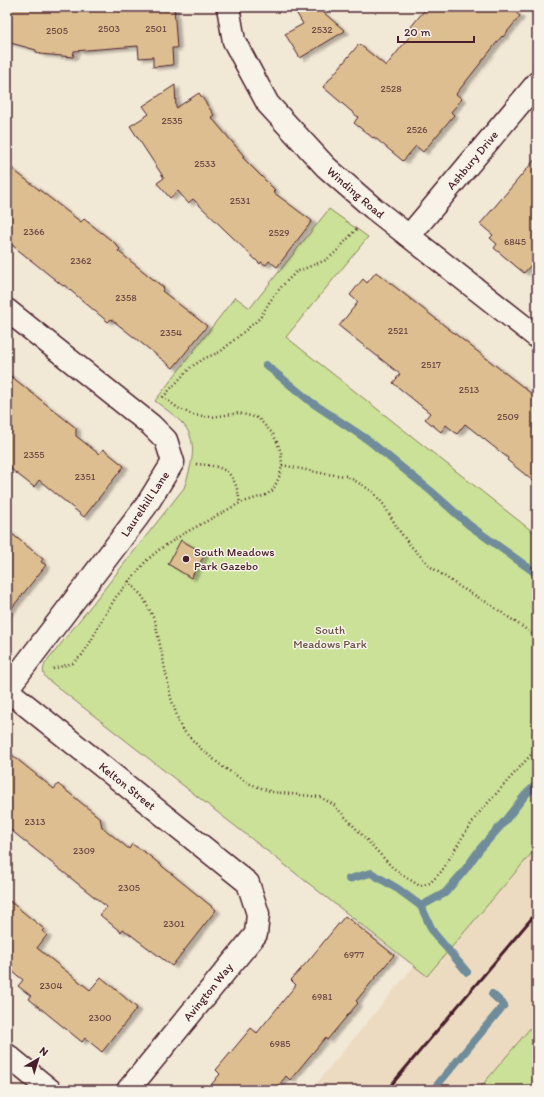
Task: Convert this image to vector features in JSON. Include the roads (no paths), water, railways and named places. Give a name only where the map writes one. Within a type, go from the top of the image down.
[{"type":"street","name":"Winding Road","points":[[228,7],[234,41],[268,104],[326,167],[373,208],[537,336]]},
{"type":"street","name":"Ashbury Drive","points":[[409,236],[537,83]]},
{"type":"street","name":"Laurelhill Lane","points":[[7,310],[151,426],[166,440],[173,462],[146,506],[7,689]]},
{"type":"street","name":"Kelton Street","points":[[7,689],[248,883]]},
{"type":"street","name":"Avington Way","points":[[128,1090],[256,934],[258,914],[248,883]]},
{"type":"street","points":[[7,1055],[50,1090]]},
{"type":"waterway","points":[[266,365],[311,402],[368,440],[432,492],[469,525],[537,574]]},
{"type":"waterway","points":[[421,906],[445,893],[526,794],[537,784]]},
{"type":"waterway","points":[[349,879],[371,873],[398,889],[421,906],[433,932],[467,972]]},
{"type":"waterway","points":[[433,1090],[504,1005],[492,994]]},
{"type":"railway","points":[[387,1090],[537,912]]},
{"type":"place","name":"South Meadows Park Gazebo","points":[[186,559]]},
{"type":"park label","name":"South Meadows Park","points":[[330,637]]}]
